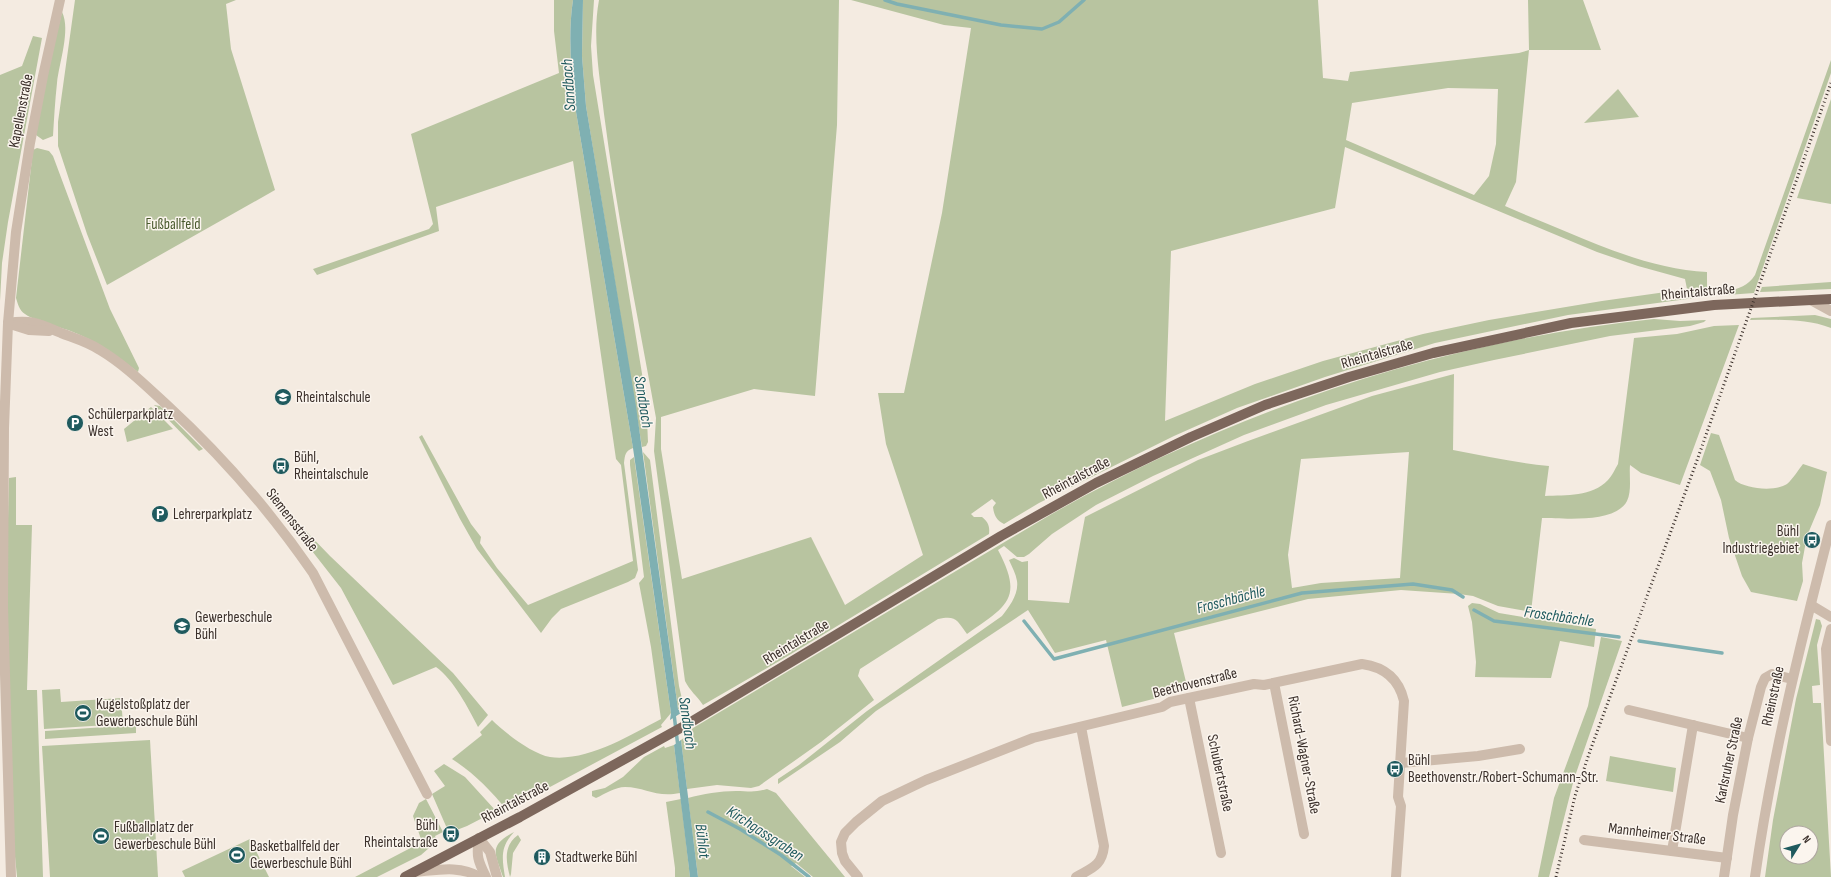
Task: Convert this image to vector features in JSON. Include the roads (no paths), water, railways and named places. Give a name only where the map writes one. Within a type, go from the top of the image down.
[{"type":"main road","name":"Rheintalstraße","points":[[405,877],[573,788],[686,725],[981,547],[1076,494],[1191,437],[1265,405],[1349,377],[1433,353],[1571,323],[1714,305],[1831,299]]},
{"type":"street","name":"Kapellenstraße","points":[[11,877],[3,607],[4,428],[8,323],[16,232],[30,143],[60,0]]},
{"type":"street","points":[[1810,300],[1831,311]]},
{"type":"street","name":"Siemensstraße","points":[[8,323],[24,321],[36,323],[99,349],[140,380],[190,426],[226,464],[290,539],[313,573],[427,794]]},
{"type":"street","name":"Rheinstraße","points":[[1755,877],[1774,763],[1792,679],[1831,525]]},
{"type":"street","points":[[1811,605],[1831,617]]},
{"type":"street","points":[[1831,629],[1826,649],[1831,741]]},
{"type":"street","name":"Beethovenstraße","points":[[858,877],[845,861],[842,853],[841,842],[845,833],[874,807],[896,793],[1016,744],[1162,707],[1170,702],[1254,684],[1264,685],[1362,664],[1383,670],[1397,684],[1404,701],[1398,797],[1401,806],[1396,877]]},
{"type":"street","name":"Karlsruher Straße","points":[[1724,877],[1733,815],[1748,738],[1765,678],[1772,674],[1792,679]]},
{"type":"street","name":"Richard-Wagner-Straße","points":[[1274,683],[1304,834]]},
{"type":"street","name":"Schubertstraße","points":[[1189,698],[1220,854]]},
{"type":"street","points":[[1629,710],[1748,738]]},
{"type":"street","points":[[1672,851],[1694,725]]},
{"type":"street","points":[[1076,877],[1100,862],[1104,855],[1104,846],[1081,727]]},
{"type":"street","points":[[1401,763],[1478,756],[1520,749]]},
{"type":"street","points":[[479,838],[477,854],[479,863],[486,877]]},
{"type":"street","points":[[479,838],[490,852],[497,877]]},
{"type":"street","name":"Mannheimer Straße","points":[[1584,840],[1726,858]]},
{"type":"street","points":[[415,872],[457,869],[465,870],[480,877]]},
{"type":"water","points":[[573,0],[583,0],[582,56],[586,106],[636,406],[678,709],[681,713],[670,720],[671,713],[633,448],[574,100],[570,37]]},
{"type":"water","points":[[681,740],[698,877],[690,877],[674,745]]},
{"type":"waterway","points":[[885,0],[897,4],[1001,25],[1042,29],[1059,22],[1084,0]]},
{"type":"waterway","name":"Froschbächle","points":[[1024,621],[1054,659],[1302,593],[1413,584],[1452,590],[1463,597]]},
{"type":"waterway","name":"Froschbächle","points":[[1474,610],[1494,621],[1619,637]]},
{"type":"waterway","name":"Froschbächle","points":[[1639,641],[1722,653]]},
{"type":"waterway","name":"Sandbach","points":[[674,714],[678,747]]},
{"type":"waterway","name":"Kirchgassgraben","points":[[708,812],[740,829],[781,855],[809,877]]},
{"type":"railway","points":[[1556,877],[1575,796],[1590,751],[1695,466],[1831,83]]},
{"type":"place","name":"Rheintalschule","points":[[283,397]]},
{"type":"place","name":"Schülerparkplatz West","points":[[75,423]]},
{"type":"place","name":"Bühl, Rheintalschule","points":[[281,466]]},
{"type":"place","name":"Lehrerparkplatz","points":[[160,514]]},
{"type":"place","name":"Bühl Industriegebiet","points":[[1812,540]]},
{"type":"place","name":"Gewerbeschule Bühl","points":[[182,626]]},
{"type":"place","name":"Kugelstoßplatz der Gewerbeschule Bühl","points":[[83,713]]},
{"type":"place","name":"Bühl Beethovenstr./Robert-Schumann-Str.","points":[[1395,769]]},
{"type":"place","name":"Bühl Rheintalstraße","points":[[451,834]]},
{"type":"place","name":"Fußballplatz der Gewerbeschule Bühl","points":[[101,836]]},
{"type":"place","name":"Basketballfeld der Gewerbeschule Bühl","points":[[237,855]]},
{"type":"place","name":"Stadtwerke Bühl","points":[[542,857]]},
{"type":"park label","name":"Fußballfeld","points":[[173,224]]},
{"type":"water label","name":"Bühlot","points":[[702,841]]}]
